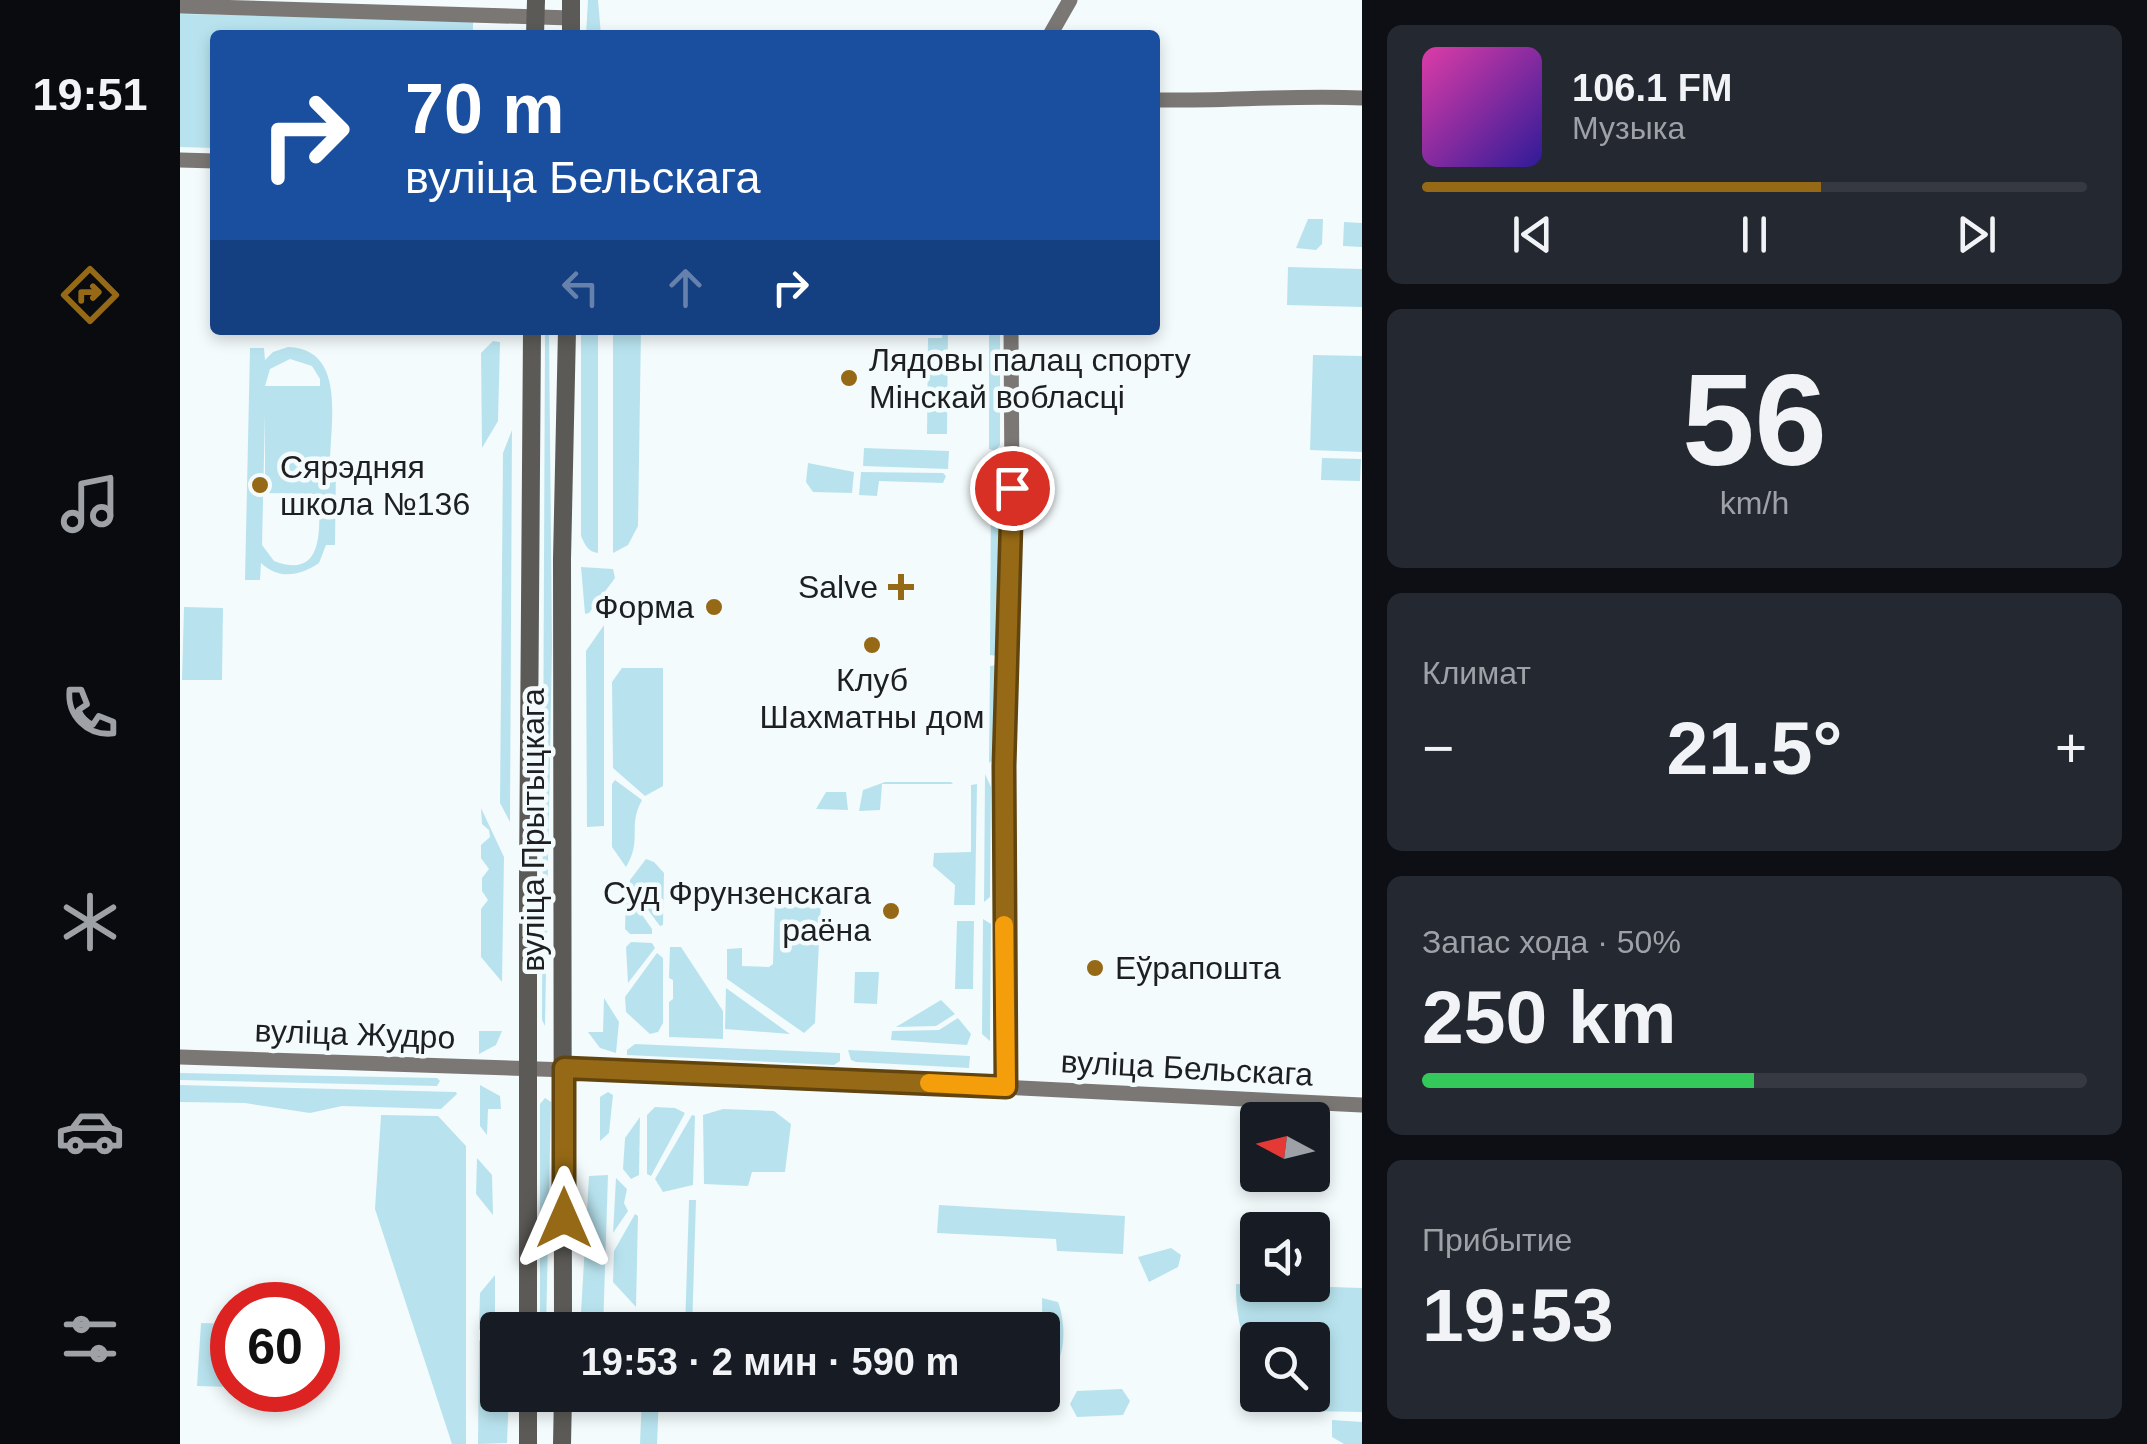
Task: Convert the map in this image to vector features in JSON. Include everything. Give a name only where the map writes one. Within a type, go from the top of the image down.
[{"type":"main road","name":"вуліца Прытыцкага","points":[[528,1312],[532,335]]},
{"type":"main road","name":"вуліца Прытыцкага","points":[[563,1312],[562,559],[567,335]]},
{"type":"main road","points":[[528,1412],[528,1444]]},
{"type":"main road","points":[[562,1412],[562,1444]]},
{"type":"street","points":[[1055,30],[1070,0]]},
{"type":"street","points":[[180,6],[571,18]]},
{"type":"street","points":[[497,30],[498,16]]},
{"type":"street","points":[[1160,100],[1362,98]]},
{"type":"street","points":[[180,160],[210,161]]},
{"type":"street","points":[[1006,1087],[1003,912],[1012,488],[1011,335]]},
{"type":"street","name":"вуліца Жудро","points":[[180,1057],[529,1067]]},
{"type":"street","name":"вуліца Бельскага","points":[[529,1067],[1362,1105]]},
{"type":"shaded area","points":[[588,0],[598,0],[601,30],[586,30]]},
{"type":"shaded area","points":[[180,14],[473,19],[473,30],[210,30],[210,148],[180,147]]},
{"type":"shaded area","points":[[1308,219],[1323,219],[1322,244],[1316,250],[1296,248]]},
{"type":"shaded area","points":[[1344,222],[1362,223],[1362,247],[1343,246]]},
{"type":"shaded area","points":[[1288,267],[1362,269],[1362,307],[1287,305]]},
{"type":"shaded area","points":[[545,335],[549,335],[552,647],[545,1026]]},
{"type":"shaded area","points":[[581,335],[598,335],[598,553],[589,550],[581,536]]},
{"type":"shaded area","points":[[613,335],[641,335],[638,526],[628,545],[613,553]]},
{"type":"shaded area","points":[[948,335],[947,434],[927,434],[928,338]]},
{"type":"shaded area","points":[[989,335],[1000,335],[1000,445],[995,451],[989,449]]},
{"type":"shaded area","points":[[493,341],[500,342],[498,421],[482,448],[481,353]]},
{"type":"shaded area","points":[[288,347],[307,351],[319,360],[327,374],[332,409],[330,464],[336,465],[335,545],[326,545],[319,563],[304,571],[282,574],[261,563],[260,580],[245,580],[250,348],[264,348],[265,360],[273,352]],"holes":[[[290,359],[312,366],[320,386],[265,386],[270,369]],[[265,414],[265,493],[319,494],[316,547],[303,563],[274,561],[262,545]]]},
{"type":"shaded area","points":[[1313,355],[1362,356],[1362,452],[1310,450]]},
{"type":"shaded area","points":[[512,430],[510,822],[500,803],[503,453]]},
{"type":"shaded area","points":[[864,448],[949,451],[948,469],[863,466]]},
{"type":"shaded area","points":[[1322,458],[1361,459],[1360,481],[1321,480]]},
{"type":"shaded area","points":[[808,463],[854,472],[852,493],[813,492],[806,482]]},
{"type":"shaded area","points":[[861,472],[946,476],[943,483],[879,481],[877,496],[859,495]]},
{"type":"shaded area","points":[[999,492],[997,656],[990,655],[991,493]]},
{"type":"shaded area","points":[[581,567],[613,569],[615,578],[585,614]]},
{"type":"shaded area","points":[[184,607],[223,608],[222,680],[182,680]]},
{"type":"shaded area","points":[[604,625],[604,826],[587,827],[586,651]]},
{"type":"shaded area","points":[[997,665],[994,759],[989,763],[990,666]]},
{"type":"shaded area","points":[[622,668],[663,668],[663,786],[645,796],[613,768],[612,682]]},
{"type":"shaded area","points":[[985,774],[991,787],[990,897],[984,902]]},
{"type":"shaded area","points":[[615,780],[642,800],[636,818],[634,849],[626,867],[612,847]]},
{"type":"shaded area","points":[[885,782],[953,784],[882,784],[880,810],[859,811],[863,790]]},
{"type":"shaded area","points":[[977,784],[975,905],[954,905],[955,885],[933,866],[934,853],[971,852],[971,785]]},
{"type":"shaded area","points":[[826,792],[846,792],[848,810],[816,809]]},
{"type":"shaded area","points":[[481,808],[504,857],[502,982],[481,957],[481,909],[488,900],[482,891],[482,878],[489,869],[481,858],[481,845],[490,837],[482,824]]},
{"type":"shaded area","points":[[646,859],[664,873],[660,926],[630,886],[630,880]]},
{"type":"shaded area","points":[[626,892],[652,934],[630,934],[625,929]]},
{"type":"shaded area","points":[[775,899],[821,902],[815,1023],[804,1033],[727,979],[727,949],[742,948],[742,966],[773,964]]},
{"type":"shaded area","points":[[983,919],[991,924],[990,1041],[982,1034]]},
{"type":"shaded area","points":[[957,921],[974,921],[973,989],[955,989]]},
{"type":"shaded area","points":[[631,942],[652,943],[655,948],[628,983],[626,947]]},
{"type":"shaded area","points":[[670,947],[681,947],[723,1011],[723,1039],[669,1037],[669,1002],[673,999]]},
{"type":"shaded area","points":[[657,953],[663,958],[663,1023],[658,1032],[650,1034],[626,1012],[625,997]]},
{"type":"shaded area","points":[[855,972],[879,972],[877,1004],[854,1003]]},
{"type":"shaded area","points":[[726,988],[790,1034],[725,1029]]},
{"type":"shaded area","points":[[604,998],[619,1022],[616,1053],[600,1048],[588,1032],[603,1032]]},
{"type":"shaded area","points":[[941,1000],[955,1014],[936,1026],[896,1027]]},
{"type":"shaded area","points":[[958,1018],[971,1034],[967,1045],[891,1040],[892,1031],[939,1030]]},
{"type":"shaded area","points":[[479,1031],[502,1031],[496,1045],[479,1054]]},
{"type":"shaded area","points":[[635,1044],[840,1053],[840,1061],[834,1065],[627,1055]]},
{"type":"shaded area","points":[[848,1050],[970,1056],[969,1068],[856,1062],[851,1060]]},
{"type":"shaded area","points":[[180,1073],[440,1081],[437,1086],[180,1080]]},
{"type":"shaded area","points":[[180,1085],[457,1094],[441,1109],[342,1106],[310,1113],[245,1103],[180,1102]]},
{"type":"shaded area","points":[[480,1085],[500,1096],[501,1109],[488,1109],[487,1135],[480,1126]]},
{"type":"shaded area","points":[[608,1092],[613,1095],[609,1133],[600,1141],[600,1097]]},
{"type":"shaded area","points":[[545,1098],[551,1102],[546,1312],[540,1312],[540,1104]]},
{"type":"shaded area","points":[[655,1107],[685,1113],[651,1176],[647,1174],[647,1115]]},
{"type":"shaded area","points":[[723,1109],[774,1111],[791,1124],[785,1172],[752,1172],[748,1186],[704,1184],[703,1115]]},
{"type":"shaded area","points":[[381,1115],[438,1116],[466,1146],[466,1444],[452,1444],[375,1209]]},
{"type":"shaded area","points":[[692,1115],[693,1185],[663,1192],[655,1179]]},
{"type":"shaded area","points":[[640,1117],[639,1175],[631,1179],[623,1169],[625,1138]]},
{"type":"shaded area","points":[[477,1158],[492,1175],[493,1215],[476,1194]]},
{"type":"shaded area","points":[[608,1175],[604,1312],[581,1312],[589,1176]]},
{"type":"shaded area","points":[[616,1178],[627,1189],[624,1203],[628,1211],[613,1233]]},
{"type":"shaded area","points":[[689,1200],[696,1200],[693,1312],[686,1312]]},
{"type":"shaded area","points":[[939,1205],[1125,1216],[1123,1254],[1057,1251],[1056,1239],[937,1233]]},
{"type":"shaded area","points":[[635,1214],[636,1307],[613,1282],[614,1251]]},
{"type":"shaded area","points":[[1171,1248],[1181,1255],[1178,1267],[1149,1282],[1138,1257]]},
{"type":"shaded area","points":[[495,1275],[495,1312],[480,1312],[479,1330],[480,1293]]},
{"type":"shaded area","points":[[1236,1284],[1240,1284],[1240,1302],[1330,1302],[1330,1287],[1362,1288],[1362,1412],[1330,1411],[1330,1322],[1240,1324]]},
{"type":"shaded area","points":[[1042,1298],[1058,1302],[1062,1320],[1063,1330],[1060,1357],[1060,1312],[1042,1312]]},
{"type":"shaded area","points":[[201,1323],[210,1323],[210,1386],[197,1386]]},
{"type":"shaded area","points":[[479,1341],[480,1412],[508,1412],[507,1443],[478,1444]]},
{"type":"shaded area","points":[[1122,1389],[1130,1401],[1123,1415],[1077,1417],[1070,1404],[1077,1391]]},
{"type":"shaded area","points":[[641,1412],[658,1412],[657,1444],[640,1444]]},
{"type":"shaded area","points":[[1332,1420],[1362,1422],[1362,1444],[1344,1444],[1332,1437]]},
{"type":"slow traffic","points":[[929,1083],[1006,1087],[1004,925]]},
{"type":"place","name":"Лядовы палац спорту Мінскай вобласці","points":[[849,378]]},
{"type":"place","name":"Сярэдняя школа №136","points":[[260,485]]},
{"type":"place","name":"Salve","points":[[901,587]]},
{"type":"place","name":"Форма","points":[[714,607]]},
{"type":"place","name":"Клуб Шахматны дом","points":[[872,645]]},
{"type":"place","name":"Суд Фрунзенскага раёна","points":[[891,911]]},
{"type":"place","name":"Еўрапошта","points":[[1095,968]]},
{"type":"route","points":[[564,1218],[564,1068],[1006,1087],[1004,766],[1012,488]]}]
